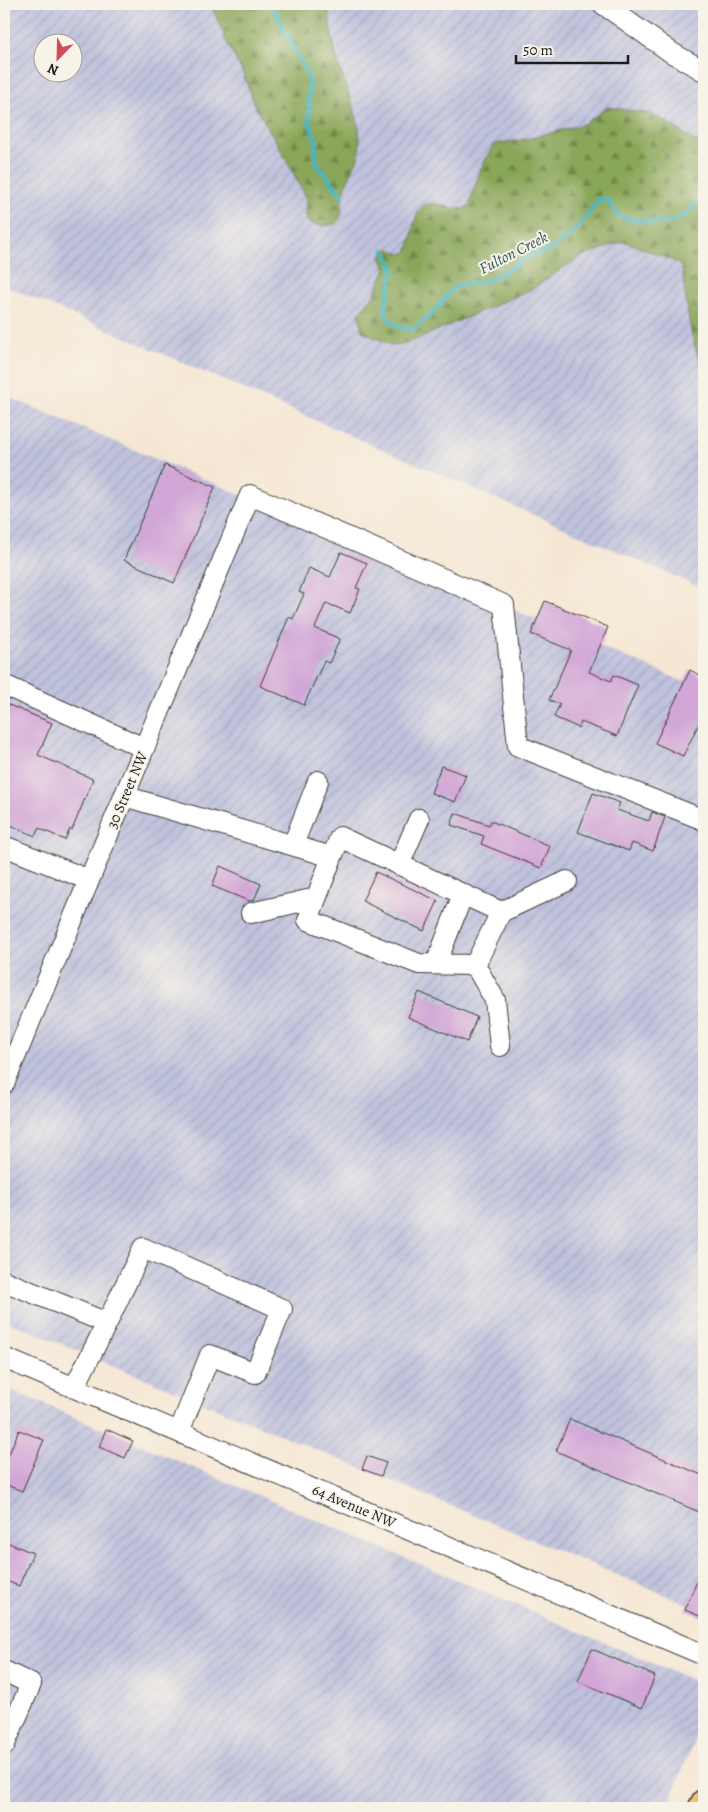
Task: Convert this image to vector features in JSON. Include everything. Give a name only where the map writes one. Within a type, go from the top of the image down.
[{"type":"main road","points":[[701,1808],[704,1802]]},
{"type":"street","points":[[603,4],[672,53],[704,71]]},
{"type":"street","name":"30 Street NW","points":[[4,1084],[250,495],[504,605],[518,746],[704,820]]},
{"type":"street","points":[[4,685],[144,748]]},
{"type":"street","points":[[293,845],[318,781]]},
{"type":"street","points":[[124,796],[332,857]]},
{"type":"street","points":[[399,865],[419,819]]},
{"type":"street","points":[[475,965],[419,964],[308,920],[340,837],[501,912]]},
{"type":"street","points":[[4,846],[89,880]]},
{"type":"street","points":[[475,965],[501,912],[567,880]]},
{"type":"street","points":[[436,964],[463,894]]},
{"type":"street","points":[[251,913],[316,898]]},
{"type":"street","points":[[475,965],[495,1000],[500,1046]]},
{"type":"street","points":[[74,1388],[143,1248],[282,1309],[255,1373],[210,1356],[179,1432]]},
{"type":"street","points":[[4,1282],[107,1323]]},
{"type":"street","name":"64 Avenue NW","points":[[4,1358],[704,1655]]},
{"type":"street","points":[[4,1671],[31,1684],[4,1746]]},
{"type":"shaded area","points":[[4,4],[704,4],[704,589],[4,285]]},
{"type":"shaded area","points":[[4,395],[704,690],[704,1611],[4,1320]]},
{"type":"shaded area","points":[[4,1387],[704,1685],[704,1716],[667,1808],[4,1808]]},
{"type":"green space","points":[[211,4],[329,4],[334,47],[355,111],[360,142],[358,156],[343,197],[342,213],[336,223],[327,226],[308,222],[306,216],[306,197],[256,108],[242,71],[227,43]]},
{"type":"green space","points":[[608,107],[651,114],[704,147],[704,369],[691,332],[682,268],[676,262],[627,242],[621,242],[578,258],[530,290],[415,340],[393,346],[362,331],[359,313],[374,295],[386,268],[381,257],[383,252],[389,249],[401,254],[407,252],[417,216],[422,207],[436,204],[463,209],[469,206],[479,174],[494,144],[528,139],[584,124]]},
{"type":"building","points":[[165,465],[215,487],[174,583],[124,560]]},
{"type":"building","points":[[341,552],[367,563],[356,588],[360,589],[350,613],[326,603],[315,628],[340,639],[329,663],[324,661],[304,705],[260,686],[289,617],[293,619],[304,594],[299,592],[309,568],[330,577]]},
{"type":"building","points":[[545,601],[608,627],[589,672],[611,681],[614,675],[638,685],[617,736],[581,722],[579,728],[554,717],[560,704],[549,700],[571,650],[531,634]]},
{"type":"building","points":[[690,670],[704,677],[704,713],[683,756],[655,743]]},
{"type":"building","points":[[4,703],[52,723],[38,755],[93,779],[72,830],[70,829],[65,840],[39,828],[35,836],[4,822]]},
{"type":"building","points":[[441,766],[466,775],[455,802],[431,793]]},
{"type":"building","points":[[593,793],[620,803],[617,810],[649,821],[652,812],[665,817],[653,851],[632,843],[629,851],[578,832]]},
{"type":"building","points":[[455,813],[489,825],[491,821],[550,846],[541,868],[481,844],[484,836],[451,825]]},
{"type":"building","points":[[220,866],[261,884],[254,900],[249,901],[212,886]]},
{"type":"building","points":[[376,872],[438,901],[424,931],[362,901]]},
{"type":"building","points":[[419,992],[477,1017],[467,1042],[408,1017]]},
{"type":"building","points":[[570,1419],[704,1476],[704,1514],[556,1451]]},
{"type":"building","points":[[106,1429],[133,1441],[125,1458],[99,1447]]},
{"type":"building","points":[[19,1430],[44,1440],[22,1491],[4,1484],[4,1466]]},
{"type":"building","points":[[367,1456],[386,1463],[381,1476],[362,1469]]},
{"type":"building","points":[[4,1541],[33,1553],[19,1586],[4,1580]]},
{"type":"building","points":[[704,1564],[704,1618],[685,1610]]},
{"type":"building","points":[[592,1649],[655,1676],[642,1708],[578,1681]]},
{"type":"waterway","name":"Fulton Creek","points":[[271,4],[309,78],[309,121],[316,141],[318,165],[343,196]]},
{"type":"waterway","name":"Fulton Creek","points":[[384,250],[394,268],[385,308],[386,313],[394,324],[403,328],[413,329],[432,314],[454,287],[487,281],[512,268],[524,258],[551,249],[578,228],[598,200],[604,199],[610,202],[616,214],[622,217],[639,221],[658,222],[675,220],[681,217],[704,196]]}]
